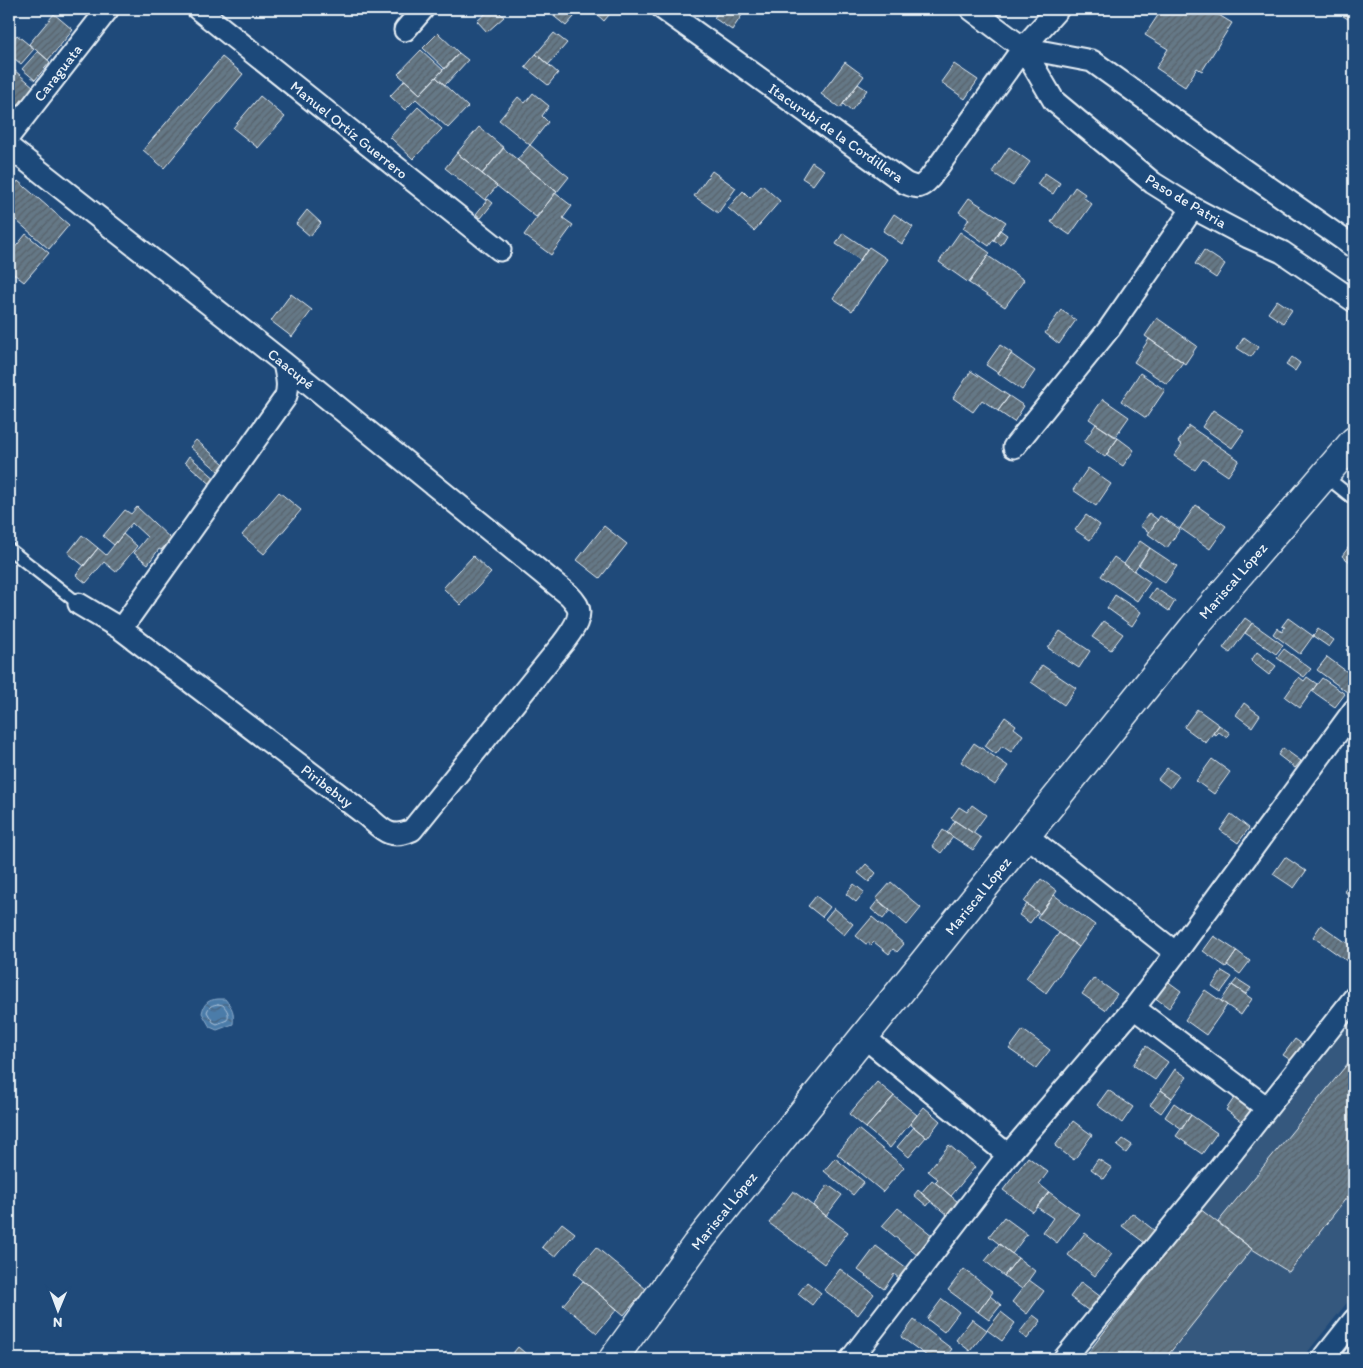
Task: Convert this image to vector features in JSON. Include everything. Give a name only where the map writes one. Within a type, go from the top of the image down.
[{"type":"street","name":"Caraguata","points":[[9,136],[108,9]]},
{"type":"street","name":"Manuel Ortíz Guerrero","points":[[198,9],[500,250]]},
{"type":"street","points":[[405,30],[423,9]]},
{"type":"street","name":"Itacurubí de la Cordillera","points":[[663,9],[905,183],[916,187],[924,185],[930,178],[1024,48]]},
{"type":"street","name":"Paso de Patria","points":[[970,9],[1024,48],[1054,101],[1153,183],[1193,208],[1282,252],[1354,301]]},
{"type":"street","points":[[1024,48],[1058,9]]},
{"type":"street","name":"Paso de Patria","points":[[1024,48],[1092,61],[1354,247]]},
{"type":"street","name":"Caacupé","points":[[9,147],[284,363],[569,595]]},
{"type":"street","points":[[1014,447],[1110,329],[1193,208]]},
{"type":"street","points":[[121,629],[285,398],[288,391],[288,382],[284,363]]},
{"type":"street","name":"Mariscal López","points":[[613,1359],[696,1245],[1193,628],[1354,441]]},
{"type":"street","name":"Piribebuy","points":[[79,604],[121,629],[381,828],[389,833],[399,835],[412,830],[563,643],[576,624],[578,616],[578,607],[569,595]]},
{"type":"street","points":[[851,1359],[1008,1155],[1134,1008],[1354,710]]},
{"type":"street","points":[[1026,836],[1176,953]]},
{"type":"street","points":[[1064,1359],[1216,1173],[1354,998]]},
{"type":"street","points":[[1134,1008],[1267,1108]]},
{"type":"street","points":[[864,1037],[1008,1155]]},
{"type":"street","points":[[1323,1359],[1354,1320]]},
{"type":"lane","points":[[1325,476],[1354,499]]},
{"type":"lane","name":"Piribebuy","points":[[9,549],[79,604]]},
{"type":"shaded area","points":[[1354,1001],[1354,1294],[1302,1359],[1064,1359]]},
{"type":"water","points":[[218,999],[225,999],[228,1002],[233,1013],[233,1024],[217,1030],[210,1027],[202,1013],[207,1003]]},
{"type":"building","points":[[491,9],[496,9],[504,17],[487,32],[477,21]]},
{"type":"building","points":[[545,9],[581,9],[566,26]]},
{"type":"building","points":[[595,9],[614,9],[604,21],[593,11]]},
{"type":"building","points":[[719,9],[746,9],[732,30],[714,18]]},
{"type":"building","points":[[1162,9],[1209,9],[1232,23],[1202,71],[1197,68],[1185,87],[1156,68],[1168,49],[1145,35]]},
{"type":"building","points":[[1332,9],[1354,9],[1348,19]]},
{"type":"building","points":[[54,14],[73,30],[48,60],[29,44]]},
{"type":"building","points":[[438,33],[459,53],[445,69],[423,48]]},
{"type":"building","points":[[554,33],[567,43],[548,65],[536,54]]},
{"type":"building","points":[[17,35],[34,49],[21,64],[9,54],[9,45]]},
{"type":"building","points":[[421,50],[443,70],[420,94],[398,74]]},
{"type":"building","points":[[38,51],[50,62],[35,80],[22,69]]},
{"type":"building","points":[[459,53],[468,60],[445,85],[436,77]]},
{"type":"building","points":[[536,54],[558,73],[548,85],[525,67]]},
{"type":"building","points":[[222,57],[243,74],[164,168],[143,150]]},
{"type":"building","points":[[845,62],[864,76],[840,108],[821,94]]},
{"type":"building","points":[[954,64],[978,80],[965,99],[941,82]]},
{"type":"building","points":[[14,70],[34,87],[9,117],[9,76]]},
{"type":"building","points":[[436,77],[468,107],[448,128],[416,99],[405,110],[390,96],[405,80],[420,94]]},
{"type":"building","points":[[858,84],[867,90],[851,111],[843,104]]},
{"type":"building","points":[[533,93],[549,106],[542,116],[548,122],[530,145],[499,120],[518,97],[525,103]]},
{"type":"building","points":[[260,96],[285,117],[258,148],[233,128]]},
{"type":"building","points":[[418,107],[442,129],[413,159],[390,137]]},
{"type":"building","points":[[479,127],[504,148],[482,174],[457,153]]},
{"type":"building","points":[[530,145],[569,177],[557,192],[517,160]]},
{"type":"building","points":[[1009,147],[1030,162],[1013,186],[992,172]]},
{"type":"building","points":[[503,148],[557,192],[536,217],[482,174]]},
{"type":"building","points":[[457,153],[497,186],[485,200],[445,168]]},
{"type":"building","points":[[812,162],[824,170],[813,185],[802,178]]},
{"type":"building","points":[[712,171],[736,188],[718,213],[694,196]]},
{"type":"building","points":[[1045,173],[1060,183],[1053,194],[1037,184]]},
{"type":"building","points":[[18,181],[69,225],[49,249],[9,214],[9,192]]},
{"type":"building","points":[[762,185],[780,201],[754,231],[728,208],[743,191],[750,198]]},
{"type":"building","points":[[1075,187],[1085,194],[1083,197],[1092,204],[1070,235],[1051,222]]},
{"type":"building","points":[[555,193],[572,206],[563,218],[573,225],[551,255],[524,235]]},
{"type":"building","points":[[969,198],[1006,222],[989,246],[963,228],[969,219],[959,212]]},
{"type":"building","points":[[488,199],[493,203],[481,218],[476,214]]},
{"type":"building","points":[[307,210],[321,223],[310,236],[296,224]]},
{"type":"building","points":[[894,214],[913,227],[902,244],[883,231]]},
{"type":"building","points":[[1000,230],[1007,235],[1001,245],[994,240]]},
{"type":"building","points":[[960,232],[990,253],[969,283],[939,262]]},
{"type":"building","points":[[843,233],[867,249],[860,260],[836,244]]},
{"type":"building","points":[[26,234],[49,253],[24,282],[9,270],[9,255]]},
{"type":"building","points":[[869,247],[887,259],[852,311],[833,298]]},
{"type":"building","points":[[1204,250],[1225,264],[1216,278],[1195,264]]},
{"type":"building","points":[[988,256],[1024,280],[1005,307],[969,283]]},
{"type":"building","points":[[291,294],[312,310],[292,337],[271,321]]},
{"type":"building","points":[[1277,300],[1292,310],[1283,323],[1268,313]]},
{"type":"building","points":[[1061,310],[1076,320],[1059,344],[1045,333]]},
{"type":"building","points":[[1157,318],[1197,346],[1185,364],[1145,336]]},
{"type":"building","points":[[1244,337],[1258,347],[1251,357],[1237,348]]},
{"type":"building","points":[[1149,339],[1183,362],[1167,384],[1134,362]]},
{"type":"building","points":[[1000,345],[1012,353],[998,373],[986,365]]},
{"type":"building","points":[[1011,354],[1035,371],[1022,390],[998,373]]},
{"type":"building","points":[[1292,357],[1300,363],[1295,371],[1286,365]]},
{"type":"building","points":[[971,371],[1009,396],[998,411],[982,400],[973,412],[953,398]]},
{"type":"building","points":[[1140,373],[1165,390],[1146,418],[1121,401]]},
{"type":"building","points":[[1009,396],[1024,406],[1014,422],[998,411]]},
{"type":"building","points":[[1103,399],[1129,417],[1115,437],[1089,419]]},
{"type":"building","points":[[1213,410],[1244,431],[1232,448],[1202,427]]},
{"type":"building","points":[[1096,424],[1118,438],[1105,457],[1084,442]]},
{"type":"building","points":[[1189,426],[1239,460],[1228,476],[1203,459],[1195,470],[1174,456],[1182,445],[1178,442]]},
{"type":"building","points":[[1118,438],[1134,450],[1123,466],[1106,455]]},
{"type":"building","points":[[196,440],[230,469],[224,476],[190,447]]},
{"type":"building","points":[[189,456],[217,480],[213,486],[185,462]]},
{"type":"building","points":[[1088,468],[1111,484],[1096,506],[1073,490]]},
{"type":"building","points":[[279,492],[301,510],[264,554],[242,535]]},
{"type":"building","points":[[1196,505],[1226,526],[1210,549],[1180,528]]},
{"type":"building","points":[[137,507],[171,539],[161,550],[159,549],[148,564],[134,553],[147,537],[132,523],[114,545],[103,536],[125,510],[131,514]]},
{"type":"building","points":[[1149,513],[1158,520],[1149,532],[1140,526]]},
{"type":"building","points":[[1086,515],[1100,525],[1090,540],[1075,530]]},
{"type":"building","points":[[1160,516],[1180,529],[1167,548],[1148,534]]},
{"type":"building","points":[[604,526],[627,544],[600,578],[577,560]]},
{"type":"building","points":[[123,534],[137,546],[116,572],[104,562],[86,583],[76,575],[98,548],[106,555]]},
{"type":"building","points":[[82,535],[98,548],[84,566],[68,553]]},
{"type":"building","points":[[1354,540],[1354,565],[1342,556]]},
{"type":"building","points":[[1140,541],[1150,548],[1134,571],[1124,564]]},
{"type":"building","points":[[1150,548],[1177,566],[1165,583],[1139,565]]},
{"type":"building","points":[[473,556],[491,573],[461,605],[443,588]]},
{"type":"building","points":[[1114,557],[1150,582],[1137,601],[1101,576]]},
{"type":"building","points":[[1155,588],[1175,601],[1169,611],[1149,597]]},
{"type":"building","points":[[1115,595],[1141,612],[1132,626],[1107,608]]},
{"type":"building","points":[[1245,618],[1252,623],[1230,653],[1223,648]]},
{"type":"building","points":[[1288,618],[1313,636],[1300,654],[1273,634],[1277,628],[1282,632],[1285,627],[1282,626]]},
{"type":"building","points":[[1104,621],[1123,634],[1111,650],[1092,637]]},
{"type":"building","points":[[1252,623],[1283,645],[1276,654],[1245,633]]},
{"type":"building","points":[[1318,629],[1334,640],[1329,647],[1313,636]]},
{"type":"building","points":[[1060,631],[1090,651],[1079,668],[1048,648]]},
{"type":"building","points":[[1354,640],[1354,656],[1346,650]]},
{"type":"building","points":[[1284,649],[1311,669],[1304,677],[1277,658]]},
{"type":"building","points":[[1257,652],[1276,666],[1269,675],[1251,661]]},
{"type":"building","points":[[1327,657],[1354,677],[1354,682],[1347,692],[1317,670]]},
{"type":"building","points":[[1042,665],[1076,688],[1064,705],[1031,682]]},
{"type":"building","points":[[1299,677],[1304,681],[1307,677],[1317,684],[1300,708],[1285,697]]},
{"type":"building","points":[[1322,678],[1345,694],[1335,707],[1312,691]]},
{"type":"building","points":[[1354,688],[1354,702],[1348,697]]},
{"type":"building","points":[[1244,703],[1260,715],[1252,727],[1236,715]]},
{"type":"building","points":[[1197,709],[1219,725],[1206,743],[1184,727]]},
{"type":"building","points":[[1005,717],[1016,725],[1014,728],[1023,735],[1011,752],[1002,746],[996,754],[985,746]]},
{"type":"building","points":[[1219,725],[1230,733],[1227,738],[1219,732],[1216,735],[1213,733]]},
{"type":"building","points":[[974,743],[1008,766],[995,785],[961,762]]},
{"type":"building","points":[[1283,748],[1301,761],[1295,768],[1278,755]]},
{"type":"building","points":[[1212,759],[1230,772],[1214,794],[1196,781]]},
{"type":"building","points":[[1167,768],[1179,776],[1170,788],[1158,779]]},
{"type":"building","points":[[972,805],[986,815],[973,833],[951,818],[959,807],[967,812]]},
{"type":"building","points":[[1231,814],[1249,828],[1238,843],[1220,830]]},
{"type":"building","points":[[955,821],[981,838],[973,850],[947,833]]},
{"type":"building","points":[[943,830],[953,837],[941,853],[932,846]]},
{"type":"building","points":[[1285,857],[1306,871],[1294,888],[1273,874]]},
{"type":"building","points":[[866,864],[876,873],[869,882],[858,873]]},
{"type":"building","points":[[1354,877],[1354,899],[1344,891]]},
{"type":"building","points":[[1041,879],[1057,891],[1040,914],[1024,902]]},
{"type":"building","points":[[891,882],[921,908],[907,925],[876,899]]},
{"type":"building","points":[[854,884],[864,892],[856,902],[846,894]]},
{"type":"building","points":[[1054,895],[1095,925],[1079,947],[1037,917]]},
{"type":"building","points":[[816,896],[830,907],[822,917],[808,906]]},
{"type":"building","points":[[878,900],[890,910],[883,919],[871,909]]},
{"type":"building","points":[[1027,904],[1038,912],[1030,923],[1019,915]]},
{"type":"building","points":[[834,908],[853,924],[844,935],[825,919]]},
{"type":"building","points":[[872,917],[904,944],[897,952],[893,949],[889,954],[874,942],[871,945],[866,944],[856,936]]},
{"type":"building","points":[[1321,925],[1354,948],[1354,966],[1313,937]]},
{"type":"building","points":[[1059,933],[1079,947],[1046,993],[1026,978]]},
{"type":"building","points":[[1214,936],[1237,951],[1226,967],[1203,951]]},
{"type":"building","points":[[1237,951],[1250,961],[1240,974],[1227,965]]},
{"type":"building","points":[[1222,971],[1232,977],[1221,992],[1212,986]]},
{"type":"building","points":[[1094,978],[1117,994],[1105,1010],[1082,994]]},
{"type":"building","points":[[1237,979],[1251,988],[1246,994],[1232,985]]},
{"type":"building","points":[[1166,980],[1181,991],[1169,1008],[1154,997]]},
{"type":"building","points":[[1232,985],[1252,999],[1241,1015],[1221,1001]]},
{"type":"building","points":[[1205,990],[1227,1005],[1206,1035],[1185,1020]]},
{"type":"building","points":[[1023,1030],[1050,1050],[1036,1068],[1009,1049]]},
{"type":"building","points":[[1295,1039],[1306,1047],[1295,1063],[1283,1055]]},
{"type":"building","points":[[1146,1046],[1168,1062],[1155,1080],[1133,1065]]},
{"type":"building","points":[[1354,1056],[1354,1188],[1289,1272],[1252,1249],[1218,1222]]},
{"type":"building","points":[[1175,1069],[1187,1077],[1172,1098],[1161,1090]]},
{"type":"building","points":[[877,1082],[894,1096],[866,1128],[849,1114]]},
{"type":"building","points":[[1108,1090],[1133,1107],[1122,1123],[1097,1105]]},
{"type":"building","points":[[1161,1090],[1172,1098],[1161,1113],[1150,1105]]},
{"type":"building","points":[[894,1096],[917,1115],[890,1148],[866,1128]]},
{"type":"building","points":[[1234,1098],[1255,1112],[1246,1125],[1226,1110]]},
{"type":"building","points":[[1174,1103],[1191,1115],[1182,1129],[1165,1117]]},
{"type":"building","points":[[924,1107],[940,1121],[927,1138],[910,1124]]},
{"type":"building","points":[[1191,1115],[1217,1133],[1202,1154],[1176,1136]]},
{"type":"building","points":[[1073,1121],[1092,1135],[1074,1160],[1055,1146]]},
{"type":"building","points":[[914,1127],[926,1137],[909,1157],[897,1147]]},
{"type":"building","points":[[858,1129],[904,1167],[883,1192],[837,1154]]},
{"type":"building","points":[[1123,1139],[1132,1145],[1126,1153],[1117,1146]]},
{"type":"building","points":[[949,1145],[975,1167],[951,1196],[935,1182],[938,1179],[928,1171]]},
{"type":"building","points":[[1028,1157],[1048,1172],[1039,1184],[1049,1192],[1033,1212],[1003,1190]]},
{"type":"building","points":[[835,1158],[864,1182],[853,1195],[824,1171]]},
{"type":"building","points":[[1098,1159],[1112,1168],[1104,1179],[1091,1169]]},
{"type":"building","points":[[932,1180],[958,1202],[947,1215],[921,1193]]},
{"type":"building","points":[[828,1185],[842,1195],[826,1216],[813,1206]]},
{"type":"building","points":[[918,1190],[931,1201],[927,1206],[914,1195]]},
{"type":"building","points":[[793,1191],[848,1232],[824,1264],[769,1223]]},
{"type":"building","points":[[1049,1192],[1079,1214],[1057,1243],[1043,1232],[1053,1218],[1037,1207]]},
{"type":"building","points":[[898,1208],[933,1236],[917,1255],[882,1226]]},
{"type":"building","points":[[1200,1209],[1252,1249],[1165,1359],[1083,1359]]},
{"type":"building","points":[[1132,1213],[1155,1231],[1145,1243],[1122,1226]]},
{"type":"building","points":[[1004,1217],[1027,1234],[1012,1254],[989,1236]]},
{"type":"building","points":[[562,1223],[575,1233],[555,1257],[542,1247]]},
{"type":"building","points":[[1085,1233],[1112,1254],[1095,1276],[1068,1255]]},
{"type":"building","points":[[999,1244],[1018,1258],[1004,1276],[985,1261]]},
{"type":"building","points":[[876,1246],[907,1269],[900,1279],[894,1274],[884,1289],[858,1270]]},
{"type":"building","points":[[596,1247],[646,1289],[624,1315],[574,1273]]},
{"type":"building","points":[[1018,1258],[1035,1271],[1022,1289],[1004,1276]]},
{"type":"building","points":[[840,1269],[874,1294],[858,1315],[824,1290]]},
{"type":"building","points":[[964,1269],[993,1292],[978,1312],[948,1290]]},
{"type":"building","points":[[1029,1280],[1044,1291],[1027,1314],[1012,1302]]},
{"type":"building","points":[[583,1281],[617,1309],[597,1333],[563,1305]]},
{"type":"building","points":[[807,1282],[821,1293],[812,1305],[798,1294]]},
{"type":"building","points":[[1081,1282],[1101,1297],[1089,1311],[1070,1297]]},
{"type":"building","points":[[990,1296],[1001,1305],[989,1320],[978,1312]]},
{"type":"building","points":[[942,1299],[959,1312],[944,1332],[927,1319]]},
{"type":"building","points":[[1001,1312],[1015,1323],[1002,1341],[987,1330]]},
{"type":"building","points":[[1033,1315],[1041,1321],[1027,1339],[1019,1333]]},
{"type":"building","points":[[972,1319],[987,1330],[970,1351],[956,1340]]},
{"type":"building","points":[[914,1320],[952,1349],[944,1359],[931,1359],[901,1337]]},
{"type":"building","points":[[518,1347],[532,1359],[508,1359]]}]
